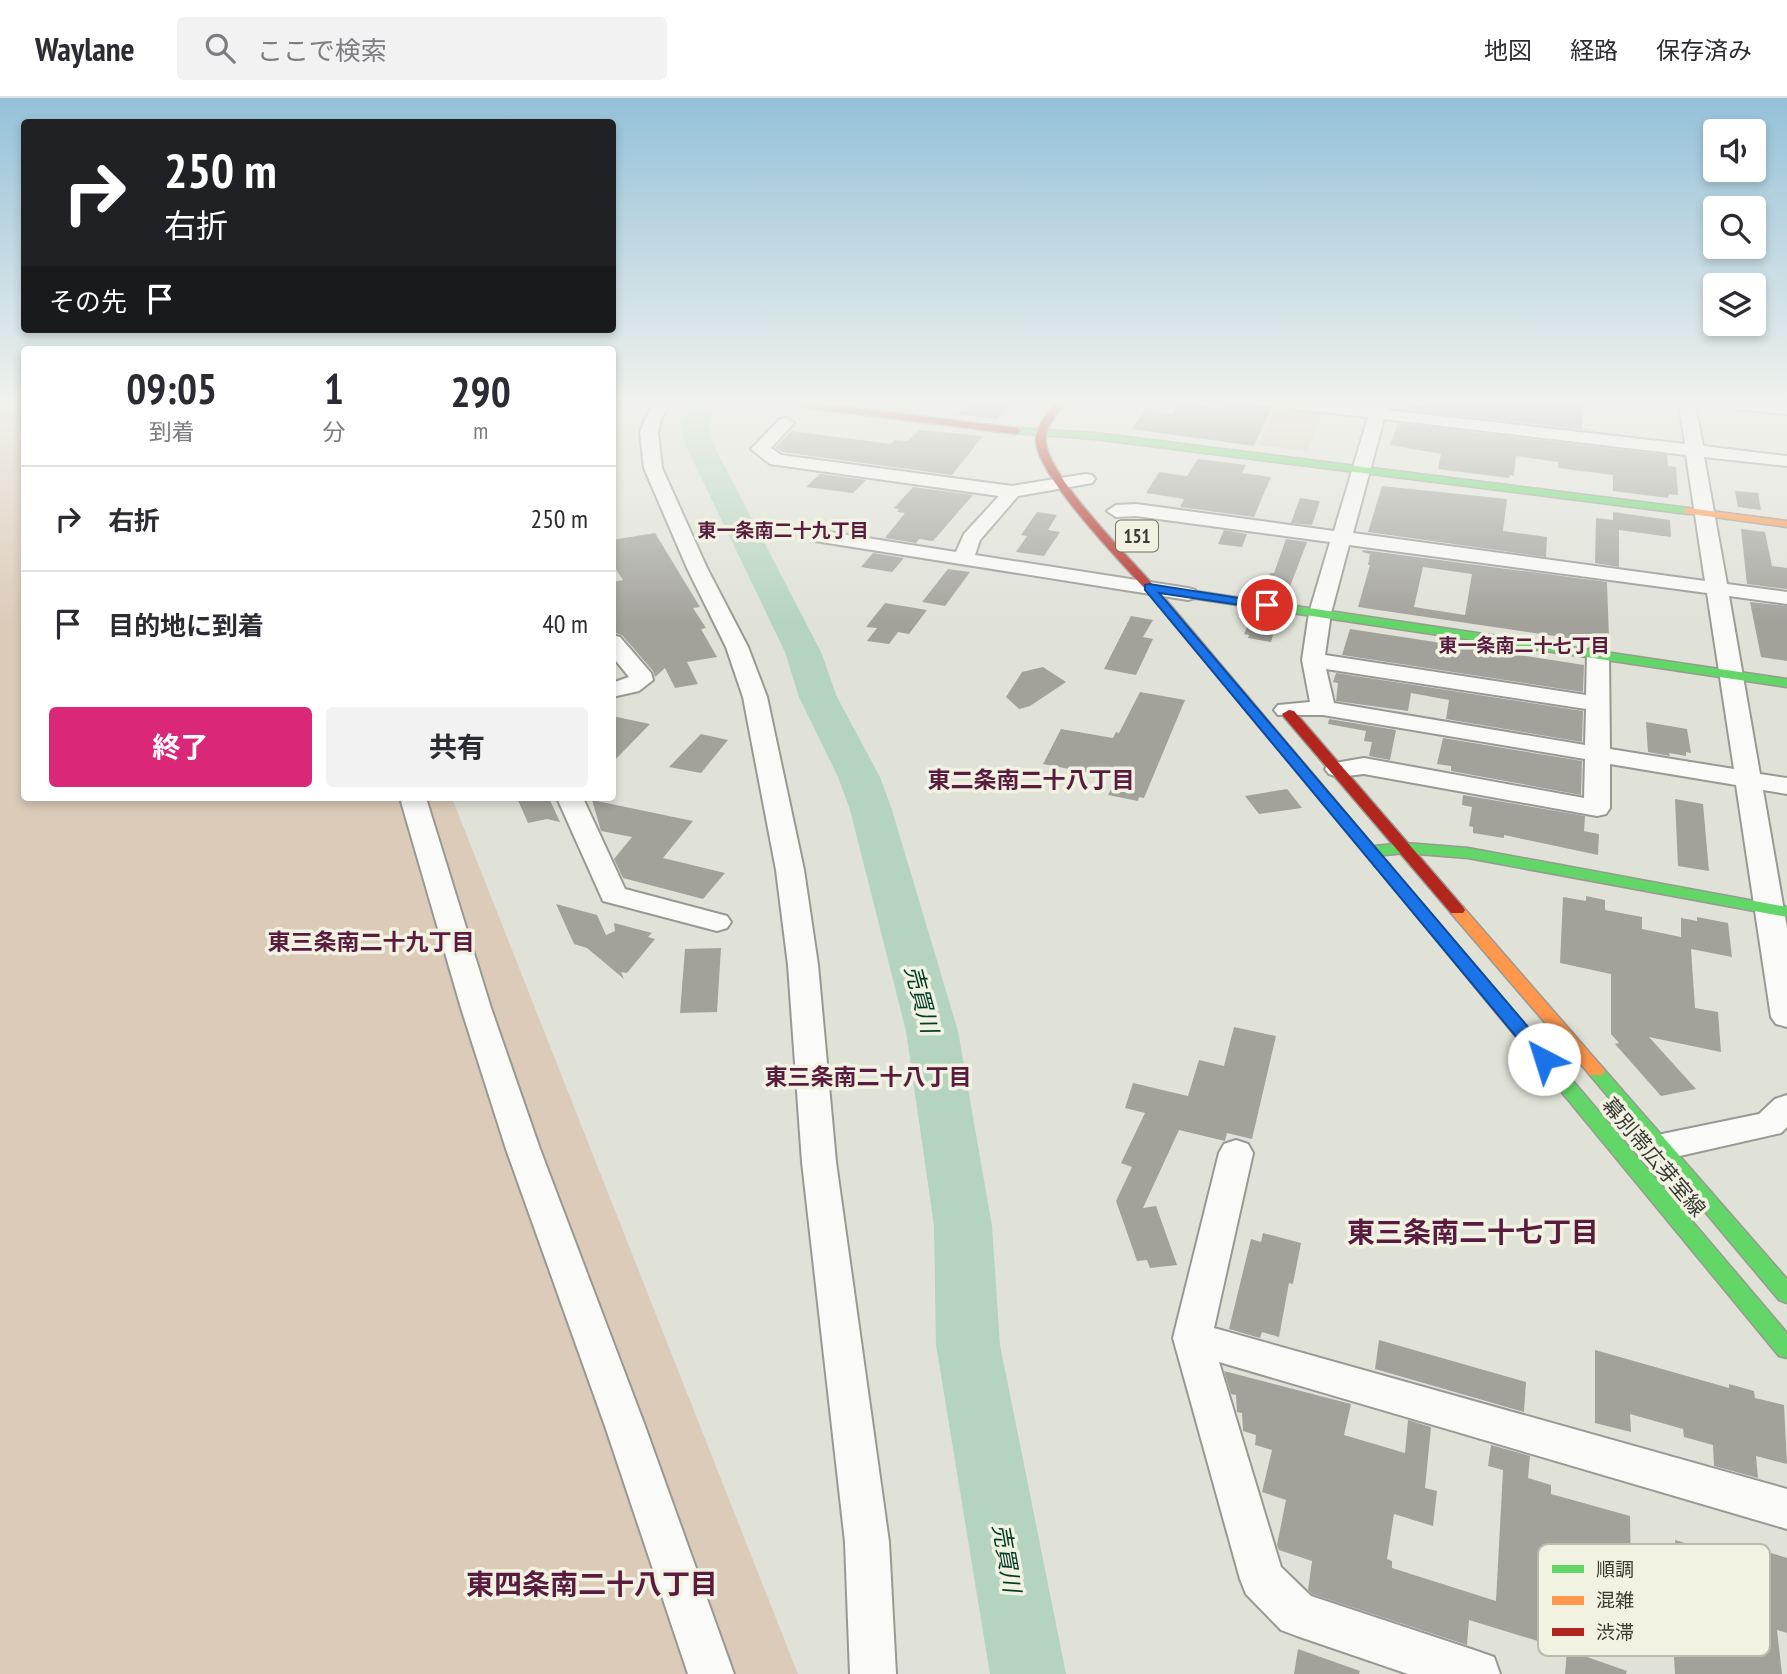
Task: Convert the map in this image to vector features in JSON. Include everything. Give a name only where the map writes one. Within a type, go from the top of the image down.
[{"type":"main road","name":"幕別帯広芽室線","points":[[1058,478],[1787,1349]]},
{"type":"main road","points":[[1420,478],[1787,524]]},
{"type":"main road","name":"151","points":[[1086,479],[1134,531]]},
{"type":"main road","name":"151","points":[[1170,573],[1205,614]]},
{"type":"main road","points":[[1188,594],[1787,683]]},
{"type":"main road","name":"幕別帯広芽室線","points":[[1280,703],[1787,1294]]},
{"type":"main road","points":[[1371,852],[1405,848],[1468,853],[1778,911]]},
{"type":"street","points":[[657,478],[697,568],[737,647],[755,697],[790,870],[803,965],[819,1161],[867,1542],[873,1674]]},
{"type":"street","points":[[905,478],[1012,492],[1086,479]]},
{"type":"street","points":[[1323,708],[1313,660],[1320,613],[1357,478]]},
{"type":"street","points":[[1700,478],[1747,779],[1778,911],[1787,1017]]},
{"type":"street","points":[[963,559],[971,538],[1012,492]]},
{"type":"street","points":[[1108,502],[1136,510],[1787,598]]},
{"type":"street","points":[[822,537],[1188,594]]},
{"type":"street","points":[[616,646],[640,673],[641,680],[631,686],[616,689]]},
{"type":"street","points":[[1338,769],[1364,766],[1597,808],[1598,654]]},
{"type":"street","points":[[1313,660],[1597,704]]},
{"type":"street","points":[[1280,703],[1787,786]]},
{"type":"street","points":[[414,801],[476,1008],[519,1137],[625,1426],[711,1674]]},
{"type":"street","points":[[571,801],[613,895],[717,922]]},
{"type":"street","points":[[1662,1147],[1769,1124],[1787,1107]]},
{"type":"street","points":[[1236,1153],[1192,1338],[1262,1579],[1297,1614],[1477,1674]]},
{"type":"street","points":[[1192,1338],[1787,1509]]},
{"type":"shaded area","points":[[0,478],[21,478],[21,801],[453,801],[798,1674],[0,1674]]},
{"type":"building","points":[[816,478],[866,480],[853,493],[806,487]]},
{"type":"building","points":[[1156,478],[1271,478],[1254,517],[1180,507],[1184,499],[1146,493]]},
{"type":"building","points":[[1613,478],[1677,478],[1678,495],[1669,494],[1668,498],[1613,491]]},
{"type":"building","points":[[1382,486],[1507,499],[1503,531],[1547,537],[1546,557],[1368,532]]},
{"type":"building","points":[[913,487],[973,495],[933,541],[919,539],[916,543],[885,538],[905,513],[897,512],[899,509],[894,508]]},
{"type":"building","points":[[1735,491],[1758,493],[1761,510],[1738,507]]},
{"type":"building","points":[[1300,498],[1320,501],[1312,525],[1291,523]]},
{"type":"building","points":[[1037,512],[1057,515],[1048,530],[1060,532],[1044,556],[1016,552],[1027,536],[1021,535]]},
{"type":"building","points":[[1613,512],[1670,520],[1671,537],[1619,530],[1619,567],[1595,563],[1596,518],[1613,520]]},
{"type":"building","points":[[1741,529],[1765,532],[1772,566],[1787,568],[1787,589],[1747,584]]},
{"type":"building","points":[[1224,530],[1247,534],[1242,547],[1218,544]]},
{"type":"building","points":[[655,533],[700,607],[693,608],[706,628],[701,629],[717,657],[687,662],[698,684],[675,688],[665,668],[655,677],[653,671],[622,635],[616,633],[616,581],[623,580],[616,569],[616,539]]},
{"type":"building","points":[[1286,539],[1307,542],[1286,597],[1262,593],[1270,573],[1274,573]]},
{"type":"building","points":[[1363,550],[1607,582],[1609,639],[1588,636],[1588,641],[1358,607],[1370,565],[1370,554],[1362,552]],"holes":[[[1423,567],[1472,574],[1465,615],[1414,607]]]},
{"type":"building","points":[[873,553],[904,558],[892,572],[861,567]]},
{"type":"building","points":[[948,569],[970,572],[945,606],[922,602]]},
{"type":"building","points":[[1750,602],[1787,606],[1787,661],[1761,657]]},
{"type":"building","points":[[885,603],[927,610],[909,634],[898,632],[889,644],[867,641],[877,628],[866,627]]},
{"type":"building","points":[[1253,614],[1278,618],[1271,642],[1248,638],[1249,635],[1244,634]]},
{"type":"building","points":[[1131,616],[1153,620],[1143,637],[1153,639],[1136,675],[1104,669]]},
{"type":"building","points":[[1350,629],[1584,665],[1583,692],[1342,655]]},
{"type":"building","points":[[1043,667],[1066,682],[1030,706],[1019,709],[1006,697],[1022,672]]},
{"type":"building","points":[[1336,673],[1583,711],[1582,742],[1446,719],[1449,700],[1411,693],[1408,711],[1336,701],[1338,683],[1333,682]]},
{"type":"building","points":[[1140,692],[1185,700],[1144,798],[1139,797],[1138,801],[1108,795],[1117,778],[1043,764],[1061,729],[1113,738],[1116,732],[1119,733]]},
{"type":"building","points":[[616,717],[650,724],[616,759]]},
{"type":"building","points":[[1329,719],[1396,730],[1390,760],[1369,756],[1372,742],[1364,741],[1366,731],[1328,724]]},
{"type":"building","points":[[1646,722],[1687,729],[1691,753],[1686,752],[1686,756],[1669,753],[1670,756],[1648,752]]},
{"type":"building","points":[[701,734],[728,740],[701,773],[669,767]]},
{"type":"building","points":[[1443,738],[1582,761],[1581,795],[1451,771],[1451,766],[1437,764]]},
{"type":"building","points":[[1287,789],[1302,808],[1259,814],[1245,796]]},
{"type":"building","points":[[1463,795],[1585,816],[1584,831],[1599,834],[1598,855],[1504,835],[1504,838],[1473,833],[1473,827],[1469,826],[1472,807],[1462,805]]},
{"type":"building","points":[[1675,799],[1703,804],[1709,871],[1678,866]]},
{"type":"building","points":[[518,801],[550,801],[560,822],[547,819],[528,823]]},
{"type":"building","points":[[592,801],[693,821],[663,858],[725,873],[703,899],[623,878],[614,859],[632,837],[601,831]]},
{"type":"building","points":[[1586,896],[1605,900],[1605,910],[1642,917],[1642,929],[1681,937],[1681,918],[1697,921],[1697,917],[1728,923],[1732,957],[1691,949],[1695,1008],[1718,1012],[1721,1052],[1649,1037],[1696,1089],[1661,1096],[1615,1044],[1619,1043],[1611,1034],[1611,974],[1560,963],[1563,897],[1586,901]]},
{"type":"building","points":[[556,904],[597,915],[606,935],[615,931],[614,923],[652,933],[648,937],[655,939],[627,973],[621,972],[624,979],[587,948],[574,944]]},
{"type":"building","points":[[721,948],[717,1012],[680,1013],[685,949]]},
{"type":"building","points":[[1234,1027],[1276,1036],[1252,1139],[1227,1133],[1225,1141],[1179,1130],[1143,1208],[1156,1206],[1177,1265],[1150,1268],[1147,1260],[1137,1261],[1116,1201],[1132,1167],[1121,1163],[1145,1113],[1125,1108],[1133,1083],[1188,1096],[1199,1060],[1224,1066]]},
{"type":"building","points":[[1263,1233],[1301,1243],[1293,1284],[1289,1283],[1279,1337],[1262,1332],[1260,1338],[1229,1329],[1251,1239],[1261,1242]]},
{"type":"building","points":[[1379,1340],[1526,1382],[1524,1412],[1375,1369]]},
{"type":"building","points":[[1595,1350],[1729,1388],[1729,1384],[1754,1391],[1755,1398],[1784,1405],[1787,1464],[1756,1456],[1758,1478],[1714,1466],[1713,1445],[1684,1437],[1683,1429],[1630,1414],[1631,1432],[1595,1423]]},
{"type":"building","points":[[1224,1371],[1351,1404],[1344,1435],[1405,1453],[1408,1420],[1431,1427],[1425,1488],[1437,1491],[1433,1526],[1394,1514],[1387,1559],[1392,1561],[1392,1568],[1496,1601],[1503,1470],[1488,1466],[1491,1445],[1530,1456],[1528,1478],[1551,1485],[1551,1494],[1630,1516],[1630,1544],[1538,1544],[1538,1641],[1469,1620],[1467,1645],[1312,1594],[1308,1590],[1312,1561],[1279,1550],[1277,1545],[1286,1500],[1262,1492],[1272,1450],[1255,1445],[1256,1435],[1243,1431],[1242,1413],[1237,1412],[1236,1395],[1231,1394]]},
{"type":"building","points":[[1770,1553],[1787,1558],[1787,1633],[1777,1630],[1782,1674],[1675,1674],[1674,1657],[1670,1656],[1770,1656]]},
{"type":"building","points":[[1298,1649],[1360,1671],[1359,1674],[1294,1674]]},
{"type":"building","points":[[1566,1656],[1584,1656],[1627,1671],[1626,1674],[1565,1674]]},
{"type":"waterway","name":"売買川","points":[[716,478],[803,652],[818,697],[859,777],[871,810],[932,1031],[963,1226],[968,1345],[1028,1674]]},
{"type":"traffic: fast","points":[[1423,478],[1688,511]]},
{"type":"traffic: fast","points":[[1188,594],[1787,683]]},
{"type":"traffic: fast","points":[[1375,851],[1405,848],[1468,853],[1787,912]]},
{"type":"traffic: fast","points":[[1382,865],[1787,1349]]},
{"type":"traffic: fast","points":[[1596,1071],[1787,1294]]},
{"type":"traffic: slow","points":[[1688,511],[1787,524]]},
{"type":"traffic: slow","points":[[1152,590],[1382,865]]},
{"type":"traffic: slow","points":[[1457,910],[1596,1071]]},
{"type":"traffic: jam","points":[[1058,478],[1107,540],[1152,590]]},
{"type":"traffic: jam","points":[[1289,714],[1457,910]]},
{"type":"district","name":"東一条南二十九丁目","points":[[783,530]]},
{"type":"district","name":"東一条南二十七丁目","points":[[1524,645]]},
{"type":"district","name":"東二条南二十八丁目","points":[[1031,779]]},
{"type":"district","name":"東三条南二十九丁目","points":[[371,941]]},
{"type":"district","name":"東三条南二十八丁目","points":[[868,1076]]},
{"type":"district","name":"東三条南二十七丁目","points":[[1473,1231]]},
{"type":"district","name":"東四条南二十八丁目","points":[[592,1583]]},
{"type":"route","points":[[1267,605],[1149,587],[1544,1059]]}]
